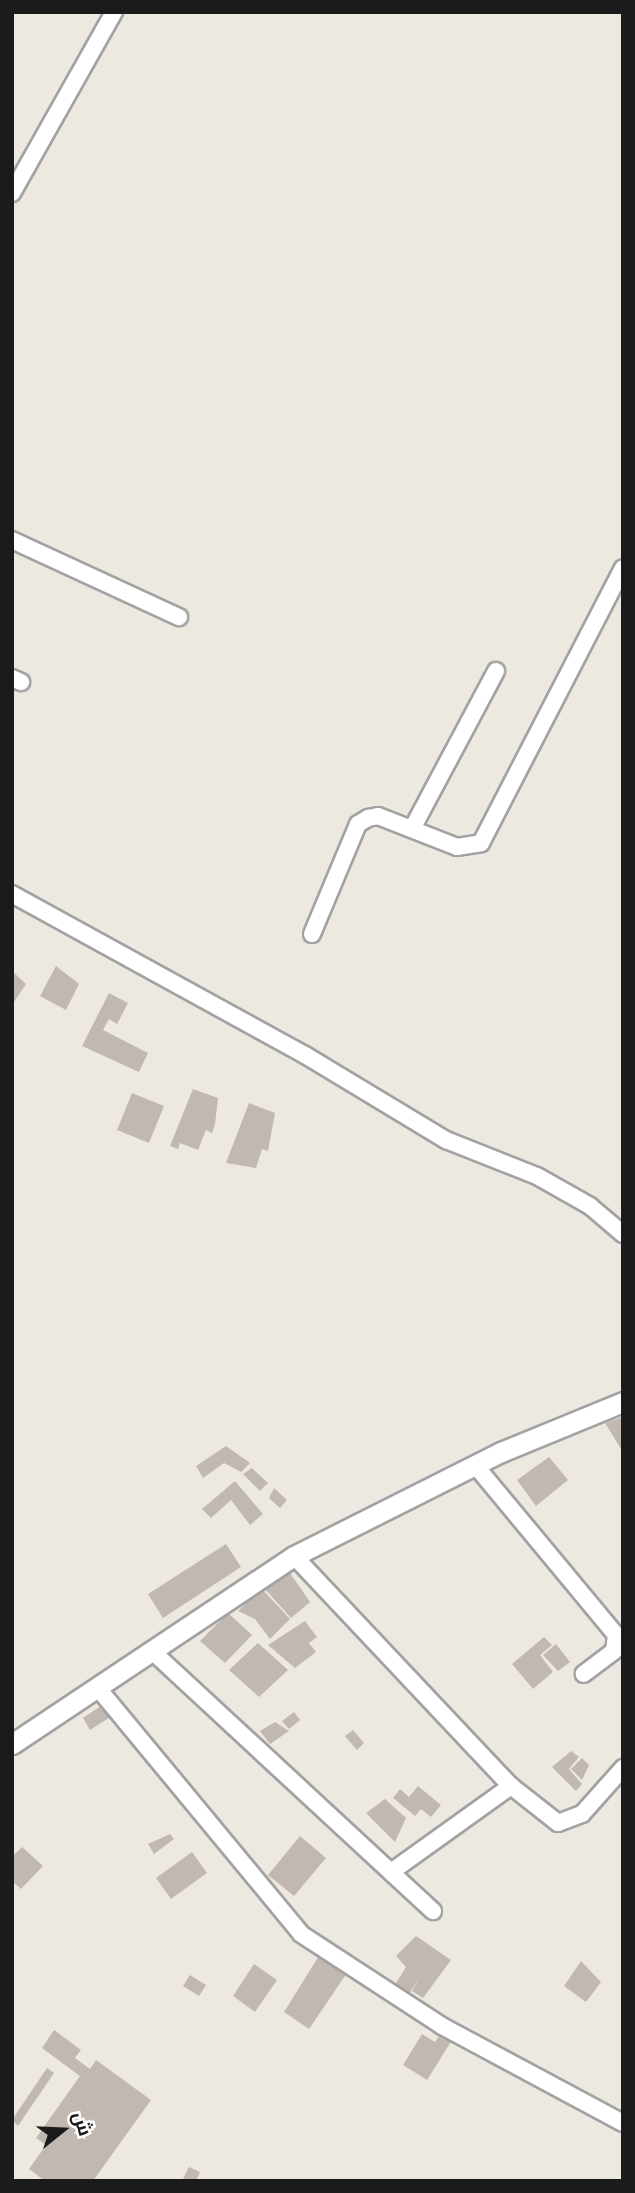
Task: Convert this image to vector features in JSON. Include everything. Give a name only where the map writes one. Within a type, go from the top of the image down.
[{"type":"street","points":[[12,193],[114,12]]},
{"type":"street","points":[[12,540],[179,617]]},
{"type":"street","points":[[312,934],[358,824],[378,816],[457,847],[481,843],[623,569]]},
{"type":"street","points":[[412,829],[496,671]]},
{"type":"street","points":[[12,894],[305,1055],[446,1140],[537,1176],[590,1206],[623,1234]]},
{"type":"street","points":[[12,1744],[294,1556],[474,1465],[623,1402]]},
{"type":"street","points":[[474,1465],[616,1636],[614,1651],[584,1674]]},
{"type":"street","points":[[294,1556],[510,1786],[558,1823],[570,1822],[623,1768]]},
{"type":"street","points":[[152,1651],[433,1911]]},
{"type":"street","points":[[97,1688],[301,1934],[442,2026],[623,2123]]},
{"type":"street","points":[[391,1872],[510,1786]]},
{"type":"building","points":[[56,966],[79,984],[66,1010],[40,996]]},
{"type":"building","points":[[12,971],[26,984],[12,1005]]},
{"type":"building","points":[[109,993],[128,1003],[117,1024],[109,1019],[103,1030],[148,1053],[139,1072],[82,1046]]},
{"type":"building","points":[[193,1089],[218,1098],[215,1124],[212,1133],[206,1130],[198,1150],[180,1143],[178,1149],[170,1146]]},
{"type":"building","points":[[132,1093],[164,1106],[149,1143],[117,1130]]},
{"type":"building","points":[[249,1103],[275,1113],[268,1151],[262,1149],[256,1168],[226,1163]]},
{"type":"building","points":[[623,1417],[623,1448],[621,1449],[605,1423]]},
{"type":"building","points":[[226,1446],[250,1463],[241,1472],[224,1463],[203,1478],[196,1466]]},
{"type":"building","points":[[549,1457],[568,1480],[536,1506],[517,1480]]},
{"type":"building","points":[[252,1468],[268,1483],[260,1491],[243,1474]]},
{"type":"building","points":[[235,1481],[263,1514],[250,1525],[231,1500],[211,1518],[202,1509]]},
{"type":"building","points":[[274,1488],[287,1500],[280,1508],[269,1498]]},
{"type":"building","points":[[226,1544],[241,1567],[163,1618],[148,1594]]},
{"type":"building","points":[[290,1573],[310,1602],[291,1618],[264,1588]]},
{"type":"building","points":[[261,1588],[290,1619],[270,1639],[255,1619],[238,1611]]},
{"type":"building","points":[[228,1613],[252,1635],[225,1663],[200,1641]]},
{"type":"building","points":[[305,1621],[317,1637],[309,1643],[316,1652],[295,1668],[268,1645]]},
{"type":"building","points":[[544,1637],[552,1645],[540,1655],[553,1672],[533,1689],[512,1664]]},
{"type":"building","points":[[258,1643],[288,1670],[259,1697],[229,1670]]},
{"type":"building","points":[[556,1644],[570,1662],[558,1671],[543,1655]]},
{"type":"building","points":[[104,1704],[112,1716],[90,1730],[83,1718]]},
{"type":"building","points":[[294,1712],[300,1720],[289,1729],[282,1721]]},
{"type":"building","points":[[275,1722],[289,1731],[270,1744],[260,1731]]},
{"type":"building","points":[[353,1730],[364,1743],[357,1750],[345,1736]]},
{"type":"building","points":[[571,1751],[579,1757],[569,1769],[582,1784],[576,1791],[552,1767]]},
{"type":"building","points":[[582,1758],[589,1765],[582,1780],[571,1769]]},
{"type":"building","points":[[418,1786],[441,1805],[431,1817],[421,1809],[415,1816],[393,1798],[400,1789],[409,1797]]},
{"type":"building","points":[[385,1799],[406,1818],[395,1842],[366,1813]]},
{"type":"building","points":[[170,1834],[174,1839],[154,1854],[148,1844]]},
{"type":"building","points":[[300,1836],[326,1858],[294,1896],[268,1875]]},
{"type":"building","points":[[22,1847],[43,1866],[21,1889],[12,1881],[12,1857]]},
{"type":"building","points":[[192,1852],[207,1873],[171,1899],[156,1878]]},
{"type":"building","points":[[416,1936],[451,1960],[423,1998],[412,1991],[420,1977],[409,1994],[395,1985],[406,1967],[396,1956]]},
{"type":"building","points":[[322,1951],[349,1970],[309,2029],[284,2012]]},
{"type":"building","points":[[581,1961],[601,1982],[586,2002],[564,1986]]},
{"type":"building","points":[[254,1964],[277,1980],[255,2012],[233,1996]]},
{"type":"building","points":[[190,1975],[206,1985],[199,1996],[183,1986]]},
{"type":"building","points":[[54,2030],[81,2050],[75,2058],[90,2069],[96,2060],[151,2100],[93,2181],[45,2181],[29,2169],[46,2145],[36,2138],[80,2076],[42,2048]]},
{"type":"building","points":[[441,2033],[452,2040],[427,2080],[403,2065],[422,2034],[435,2042]]},
{"type":"building","points":[[47,2068],[54,2073],[18,2126],[12,2120]]},
{"type":"building","points":[[189,2167],[200,2172],[196,2181],[182,2181]]}]
